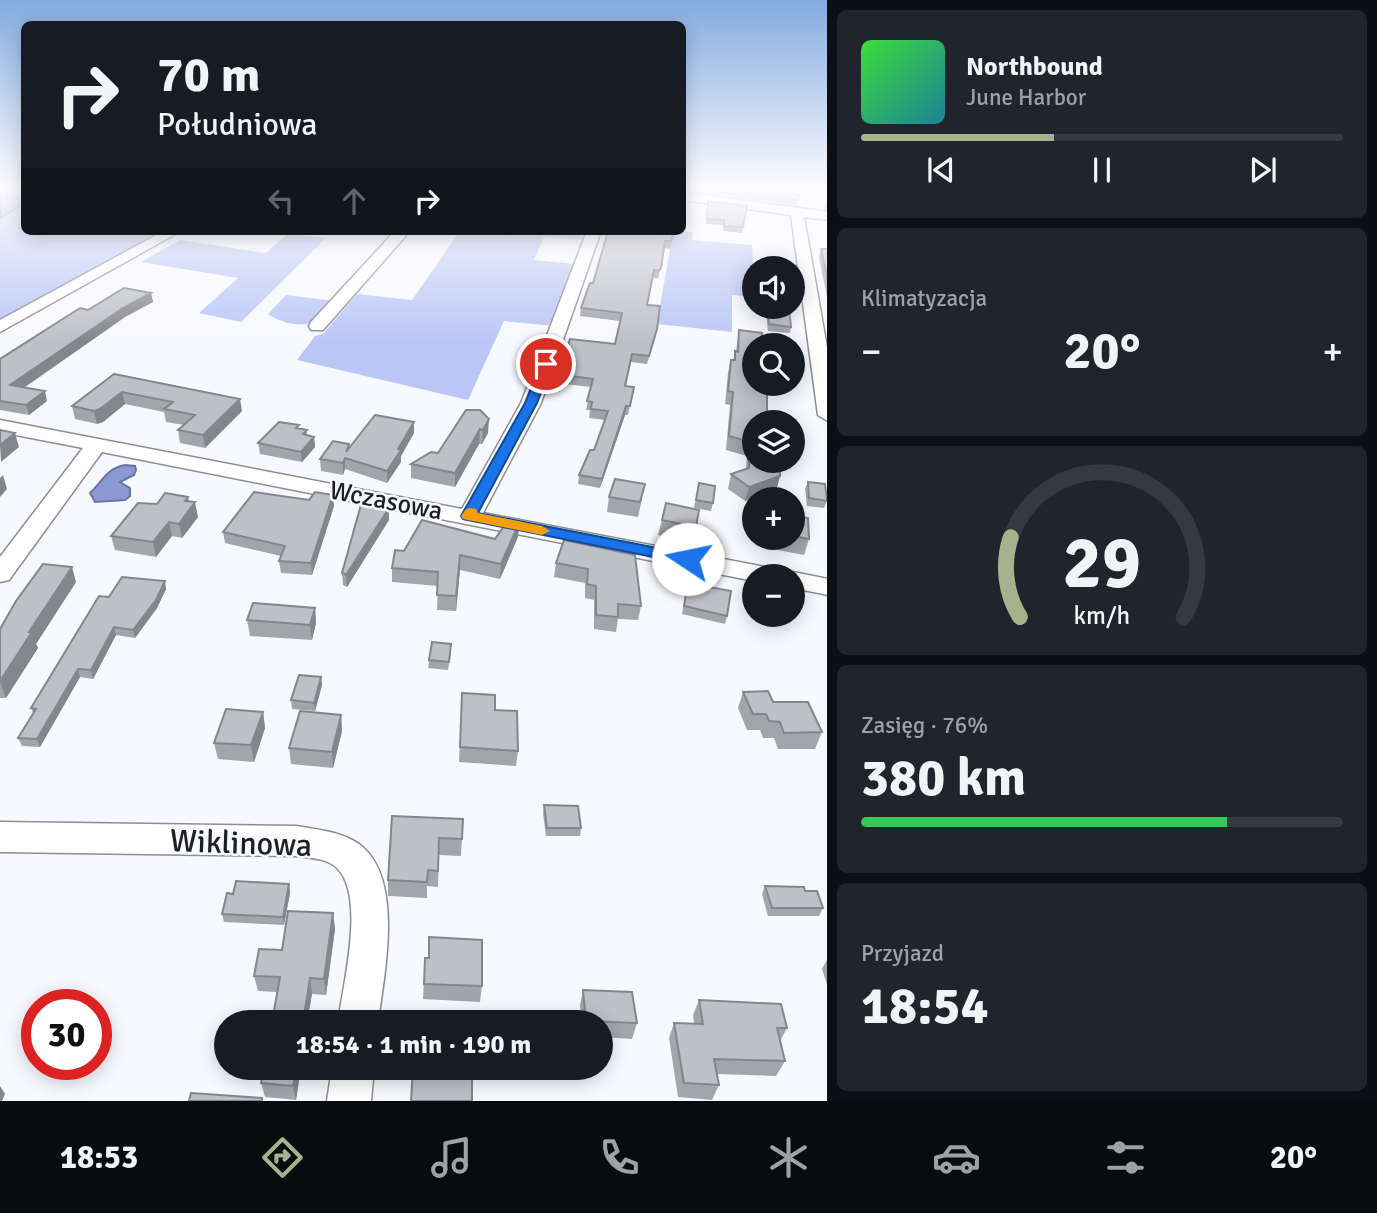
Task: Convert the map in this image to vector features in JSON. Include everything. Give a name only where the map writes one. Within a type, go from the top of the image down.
[{"type":"street","points":[[0,327],[159,239]]},
{"type":"street","points":[[317,326],[395,239]]},
{"type":"street","points":[[469,516],[531,403],[591,239]]},
{"type":"street","points":[[801,239],[827,408]]},
{"type":"street","name":"Wczasowa","points":[[0,426],[742,570]]},
{"type":"street","points":[[0,575],[96,446]]},
{"type":"street","points":[[805,582],[827,587]]},
{"type":"street","name":"Wiklinowa","points":[[0,837],[296,841],[328,846],[349,857],[365,878],[370,909],[359,1010]]},
{"type":"street","points":[[349,1101],[352,1080]]},
{"type":"shaded area","points":[[0,239],[148,239],[0,320]]},
{"type":"shaded area","points":[[281,239],[325,239],[241,322],[199,313],[238,278],[141,262],[180,240],[266,253]]},
{"type":"shaded area","points":[[454,239],[543,239],[534,260],[575,264],[554,326],[504,321],[468,400],[297,360],[315,336],[323,334],[357,294],[412,300]]},
{"type":"shaded area","points":[[672,239],[752,245],[753,256],[742,256],[742,296],[732,295],[732,332],[657,324]]},
{"type":"shaded area","points":[[286,295],[334,301],[316,320],[307,324],[296,324],[283,322],[268,314]]},
{"type":"shaded area","points":[[125,465],[135,466],[136,470],[134,475],[120,482],[130,488],[130,496],[125,500],[95,502],[90,493],[109,472]]},
{"type":"building","points":[[606,239],[671,239],[665,241],[661,268],[659,271],[654,270],[647,305],[660,306],[657,329],[649,356],[632,354],[625,386],[634,387],[630,406],[626,406],[602,479],[579,475],[590,450],[594,450],[608,411],[591,409],[592,402],[587,401],[593,379],[558,374],[570,339],[615,344],[622,313],[581,308],[590,283],[593,283]]},
{"type":"building","points":[[821,249],[827,249],[827,276]]},
{"type":"building","points":[[124,288],[151,293],[123,308],[10,385],[45,391],[26,405],[0,401],[0,359],[80,308],[88,310]]},
{"type":"building","points":[[769,319],[790,319],[791,327],[769,324]]},
{"type":"building","points":[[739,330],[762,333],[742,333],[742,396],[767,396],[767,410],[742,410],[742,440],[729,436],[733,392],[728,391],[731,360],[735,360],[735,351],[738,352]]},
{"type":"building","points":[[114,374],[240,399],[203,435],[178,430],[195,415],[164,409],[173,402],[122,392],[94,411],[72,406]]},
{"type":"building","points":[[466,410],[480,410],[489,419],[483,430],[480,429],[455,473],[411,464],[431,452],[438,453]]},
{"type":"building","points":[[375,415],[414,422],[398,449],[401,450],[387,471],[345,458],[343,463],[320,459],[333,441],[349,444],[346,452]]},
{"type":"building","points":[[279,422],[299,425],[296,428],[307,430],[303,434],[314,437],[301,452],[258,443]]},
{"type":"building","points":[[0,430],[15,433],[0,445]]},
{"type":"building","points":[[742,470],[742,473],[780,473],[780,476],[749,487],[731,474]]},
{"type":"building","points":[[615,479],[645,484],[640,502],[609,497]]},
{"type":"building","points":[[808,482],[825,484],[827,501],[809,498]]},
{"type":"building","points":[[699,483],[715,486],[713,503],[696,500]]},
{"type":"building","points":[[254,492],[309,500],[315,492],[333,495],[311,563],[279,561],[285,546],[223,532]]},
{"type":"building","points":[[165,493],[188,497],[185,501],[195,502],[179,524],[169,522],[153,542],[111,536],[138,503],[157,504]]},
{"type":"building","points":[[362,501],[389,508],[346,575],[342,573]]},
{"type":"building","points":[[666,503],[699,510],[696,527],[662,520]]},
{"type":"building","points":[[805,517],[808,518],[809,539],[805,538]]},
{"type":"building","points":[[422,520],[495,539],[508,520],[519,523],[501,564],[460,555],[456,596],[437,595],[438,572],[392,568],[395,550],[404,551]]},
{"type":"building","points":[[564,540],[635,555],[641,606],[618,604],[618,617],[596,615],[596,586],[587,584],[588,569],[556,563]]},
{"type":"building","points":[[43,564],[72,567],[0,681],[0,629],[16,601]]},
{"type":"building","points":[[122,577],[165,581],[156,600],[133,630],[114,627],[91,670],[78,669],[37,739],[18,738],[36,709],[31,708],[99,596],[109,597]]},
{"type":"building","points":[[688,583],[731,591],[727,616],[684,606]]},
{"type":"building","points":[[253,603],[315,608],[310,625],[247,620]]},
{"type":"building","points":[[432,642],[451,644],[449,662],[429,660]]},
{"type":"building","points":[[299,675],[321,677],[314,703],[291,700]]},
{"type":"building","points":[[768,691],[773,702],[808,702],[822,732],[784,733],[780,722],[769,721],[766,714],[753,714],[743,692]]},
{"type":"building","points":[[462,693],[495,695],[495,710],[517,711],[518,751],[460,747]]},
{"type":"building","points":[[226,709],[263,712],[251,745],[214,743]]},
{"type":"building","points":[[300,711],[341,715],[332,752],[289,748]]},
{"type":"building","points":[[544,805],[578,806],[581,828],[547,828]]},
{"type":"building","points":[[392,816],[463,819],[462,839],[439,838],[438,871],[428,870],[427,882],[388,880]]},
{"type":"building","points":[[236,881],[289,884],[283,917],[222,914],[227,893],[233,894]]},
{"type":"building","points":[[765,886],[804,887],[805,891],[817,891],[823,908],[772,908]]},
{"type":"building","points":[[288,911],[333,913],[324,979],[310,978],[305,1010],[274,1010],[280,977],[254,976],[259,949],[282,950]]},
{"type":"building","points":[[429,937],[482,940],[482,986],[424,984],[425,958],[429,958]]},
{"type":"building","points":[[583,990],[632,992],[637,1023],[613,1022],[613,1010],[585,1010]]},
{"type":"building","points":[[699,1000],[781,1004],[787,1028],[777,1028],[785,1061],[714,1059],[719,1085],[684,1083],[674,1023],[703,1024]]},
{"type":"building","points":[[262,1080],[294,1080],[293,1086],[261,1083]]},
{"type":"building","points":[[412,1080],[472,1080],[472,1101],[411,1101]]},
{"type":"building","points":[[191,1093],[262,1098],[262,1101],[189,1101]]},
{"type":"slow traffic","points":[[471,512],[469,516],[542,531]]},
{"type":"route","points":[[546,364],[531,403],[469,516],[688,559]]}]
